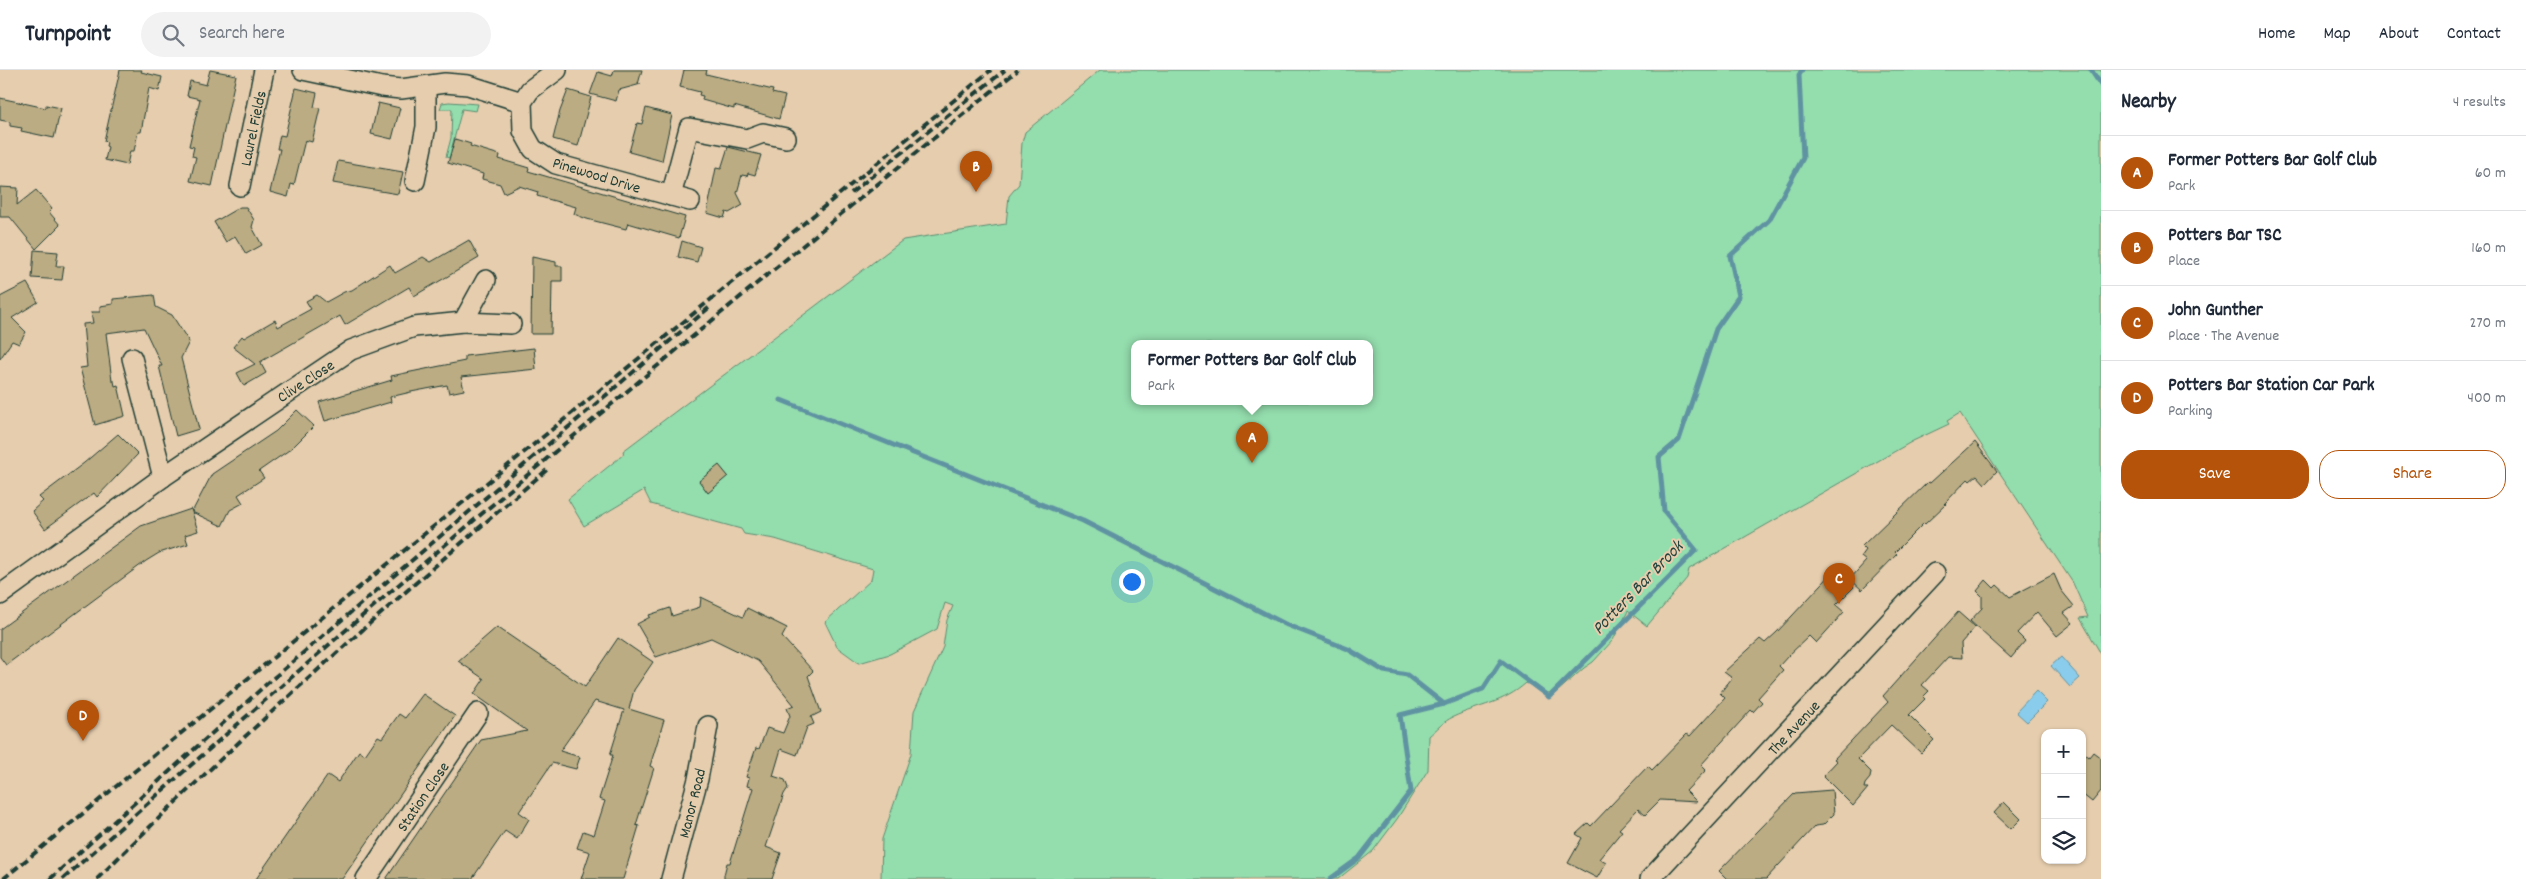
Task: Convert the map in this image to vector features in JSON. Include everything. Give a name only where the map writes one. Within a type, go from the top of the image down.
[{"type":"street","name":"Laurel Fields","points":[[240,186],[264,70]]},
{"type":"street","points":[[302,70],[382,88],[401,89],[445,83],[468,85],[522,102],[530,90],[557,70]]},
{"type":"street","points":[[416,181],[426,128],[426,86]]},
{"type":"street","name":"Pinewood Drive","points":[[522,102],[523,131],[533,149],[542,156],[556,164],[690,201]]},
{"type":"street","points":[[671,196],[689,128],[747,139],[763,133],[786,138]]},
{"type":"street","points":[[463,322],[486,280]]},
{"type":"street","name":"Clive Close","points":[[0,594],[163,477],[351,350],[414,327],[463,322],[511,324]]},
{"type":"street","points":[[132,358],[163,477]]},
{"type":"street","name":"The Avenue","points":[[1658,877],[1934,573]]},
{"type":"street","name":"Station Close","points":[[366,879],[478,713]]},
{"type":"street","name":"Manor Road","points":[[671,879],[698,779],[708,726]]},
{"type":"green space","points":[[1100,70],[2101,70],[2101,654],[2080,618],[2088,617],[2073,583],[1960,413],[1947,421],[1949,424],[1913,441],[1689,569],[1687,578],[1647,626],[1628,611],[1613,640],[1593,662],[1557,692],[1547,693],[1526,683],[1509,695],[1446,721],[1429,736],[1428,770],[1397,819],[1373,851],[1338,879],[881,879],[882,839],[911,754],[914,711],[943,647],[947,620],[953,606],[945,603],[937,629],[890,654],[859,663],[837,647],[825,622],[871,580],[873,569],[775,539],[744,534],[741,529],[651,504],[644,490],[584,526],[568,499],[624,454],[623,451],[903,240],[1006,224],[1009,196],[1019,184],[1022,143],[1025,132]]},
{"type":"green space","points":[[442,103],[478,104],[476,111],[462,109],[449,158],[446,157],[451,138],[452,109],[440,109]]},
{"type":"water","points":[[2061,657],[2080,678],[2070,687],[2051,666]]},
{"type":"water","points":[[2036,691],[2047,702],[2027,722],[2016,712]]},
{"type":"building","points":[[120,70],[142,70],[141,72],[162,77],[159,91],[149,88],[141,132],[138,132],[134,151],[130,151],[127,165],[105,160],[108,147],[106,146],[107,142],[104,141]]},
{"type":"building","points":[[210,70],[236,75],[212,186],[190,181],[196,157],[192,156],[194,147],[189,146],[200,99],[187,96],[190,81],[206,85]]},
{"type":"building","points":[[614,70],[642,70],[638,84],[641,84],[619,90],[616,101],[590,94],[598,72],[612,76]]},
{"type":"building","points":[[684,70],[707,70],[706,74],[773,90],[772,93],[785,96],[779,119],[734,106],[734,109],[702,100],[703,96],[699,95],[700,92],[680,87]]},
{"type":"building","points":[[296,88],[317,93],[314,107],[320,108],[312,142],[305,140],[294,185],[291,184],[288,197],[270,192],[280,149],[277,149],[280,135],[285,136]]},
{"type":"building","points":[[568,90],[591,97],[578,146],[553,139],[560,111]]},
{"type":"building","points":[[0,98],[46,108],[46,105],[61,108],[54,138],[21,131],[22,128],[10,126],[10,122],[0,120]]},
{"type":"building","points":[[378,103],[400,108],[392,139],[371,134]]},
{"type":"building","points":[[646,108],[672,115],[662,161],[629,152],[637,123],[642,124]]},
{"type":"building","points":[[455,139],[471,144],[470,146],[500,155],[499,159],[529,168],[528,171],[685,217],[679,238],[628,223],[626,229],[587,219],[574,214],[576,207],[537,196],[538,192],[519,186],[504,193],[500,184],[482,179],[483,174],[448,163]]},
{"type":"building","points":[[728,147],[761,155],[755,175],[748,173],[747,176],[742,175],[737,193],[743,205],[729,213],[726,212],[724,218],[707,213],[716,168],[721,169]]},
{"type":"building","points":[[338,161],[403,172],[398,194],[333,183]]},
{"type":"building","points":[[0,187],[18,188],[17,205],[36,190],[52,209],[49,212],[60,225],[36,249],[10,217],[0,217]]},
{"type":"building","points":[[240,207],[246,207],[254,220],[252,227],[262,245],[246,254],[235,236],[226,242],[214,222]]},
{"type":"building","points":[[469,240],[479,258],[414,296],[409,287],[345,325],[340,316],[260,362],[266,373],[244,386],[237,373],[255,364],[233,347],[242,336],[244,338],[275,320],[278,327],[311,309],[306,301],[317,295],[326,302],[344,292],[352,290],[390,265],[395,273],[423,257],[431,262]]},
{"type":"building","points":[[682,241],[701,247],[697,262],[678,257]]},
{"type":"building","points":[[34,250],[58,252],[56,266],[64,266],[62,280],[32,278]]},
{"type":"building","points":[[532,257],[556,262],[556,266],[562,266],[562,281],[552,281],[551,334],[531,334]]},
{"type":"building","points":[[27,283],[38,302],[12,318],[26,332],[19,344],[12,341],[0,359],[0,297]]},
{"type":"building","points":[[154,295],[156,307],[172,315],[189,342],[181,358],[199,429],[176,436],[159,366],[162,366],[144,328],[106,333],[112,381],[114,381],[115,386],[118,385],[125,416],[95,425],[80,368],[87,367],[83,324],[93,323],[91,312],[100,312],[100,306],[113,304],[113,299]]},
{"type":"building","points":[[534,348],[536,369],[461,377],[464,390],[449,393],[447,385],[411,392],[390,397],[391,402],[325,421],[319,402],[392,380],[391,376],[465,361],[465,356]]},
{"type":"building","points":[[297,410],[314,426],[292,448],[259,471],[264,478],[238,495],[243,503],[230,510],[222,526],[192,512],[212,474],[276,431]]},
{"type":"building","points":[[118,434],[138,454],[97,497],[94,493],[45,529],[32,511],[43,501],[39,497]]},
{"type":"building","points":[[1975,442],[1997,471],[1985,484],[1977,475],[1970,481],[1968,479],[1946,504],[1895,552],[1897,554],[1862,590],[1850,579],[1866,561],[1861,557],[1866,550],[1862,546],[1928,482],[1930,483]]},
{"type":"building","points":[[719,465],[728,476],[708,493],[699,481]]},
{"type":"building","points":[[191,509],[198,531],[185,535],[188,544],[159,553],[146,561],[6,665],[0,657],[0,629],[141,526]]},
{"type":"building","points":[[1836,569],[1854,587],[1836,605],[1844,612],[1816,643],[1809,636],[1788,656],[1779,666],[1783,670],[1758,698],[1762,702],[1753,712],[1751,710],[1701,765],[1706,770],[1686,791],[1697,802],[1660,800],[1645,815],[1638,809],[1619,829],[1622,831],[1599,859],[1606,863],[1597,878],[1568,863],[1582,838],[1576,834],[1588,823],[1591,826],[1648,766],[1652,770],[1687,734],[1690,736],[1725,698],[1720,693],[1732,678],[1724,672],[1760,639],[1765,643],[1777,632]]},
{"type":"building","points":[[2054,574],[2061,590],[2074,606],[2064,613],[2073,623],[2057,636],[2037,612],[2017,633],[2025,641],[2011,658],[1970,621],[1982,608],[1982,596],[1977,591],[1986,580],[1994,588],[1997,585],[2010,597]]},
{"type":"building","points":[[701,597],[743,617],[747,608],[787,628],[782,637],[813,671],[808,676],[821,712],[811,717],[814,724],[807,727],[797,755],[781,749],[773,776],[785,780],[788,788],[784,794],[766,847],[781,853],[772,879],[724,879],[724,875],[727,863],[730,863],[753,788],[747,786],[749,778],[746,777],[756,748],[759,749],[767,728],[783,733],[790,716],[787,708],[794,705],[758,661],[711,638],[656,657],[637,624],[650,617],[649,615],[670,608],[672,616],[700,607]]},
{"type":"building","points":[[1958,612],[1975,627],[1961,643],[1962,658],[1948,657],[1922,685],[1929,691],[1923,697],[1925,699],[1909,715],[1934,740],[1921,753],[1891,725],[1858,759],[1871,772],[1864,788],[1868,788],[1853,806],[1823,776],[1837,761],[1834,759],[1888,702],[1883,696]]},
{"type":"building","points":[[497,627],[585,687],[618,638],[653,662],[634,690],[629,709],[664,720],[650,766],[654,768],[636,825],[639,826],[623,879],[581,879],[590,852],[577,848],[583,831],[594,835],[605,801],[599,799],[613,755],[610,755],[624,710],[595,701],[560,751],[580,757],[576,769],[552,763],[519,812],[529,819],[517,839],[505,831],[472,879],[386,879],[481,740],[527,731],[474,694],[484,679],[458,661]]},
{"type":"building","points":[[423,694],[455,716],[342,879],[256,879],[328,775],[338,782],[359,751],[365,755],[378,736],[382,738],[399,714],[405,718]]},
{"type":"building","points":[[2093,752],[2101,758],[2101,791],[2092,802],[2086,797],[2086,754],[2089,757]]},
{"type":"building","points":[[1832,790],[1834,814],[1823,825],[1815,826],[1766,879],[1727,879],[1719,871],[1795,793]]},
{"type":"building","points":[[2004,802],[2021,819],[2011,829],[1994,813]]},
{"type":"waterway","name":"Potters Bar Brook","points":[[1330,879],[1359,858],[1411,791],[1400,715],[1444,704],[1483,689],[1501,661],[1549,697],[1696,550],[1664,511],[1659,457],[1679,440],[1716,329],[1739,296],[1730,256],[1769,220],[1803,158],[1799,75],[1802,70]]},
{"type":"waterway","points":[[2091,70],[2101,85]]},
{"type":"waterway","points":[[781,400],[1083,521],[1287,625],[1348,649],[1384,671],[1407,675],[1444,704]]},
{"type":"railway","points":[[3,879],[991,70]]},
{"type":"railway","points":[[851,193],[1005,70]]},
{"type":"railway","points":[[63,879],[298,672],[536,468],[1018,70]]},
{"type":"railway","points":[[50,879],[270,681],[711,306]]},
{"type":"railway","points":[[97,879],[262,720],[549,468]]},
{"type":"place","name":"Potters Bar TSC","points":[[976,192]]},
{"type":"place","name":"Former Potters Bar Golf Club","points":[[1252,463]]},
{"type":"place","name":"John Gunther","points":[[1839,604]]},
{"type":"place","name":"Potters Bar Station Car Park","points":[[83,741]]}]
